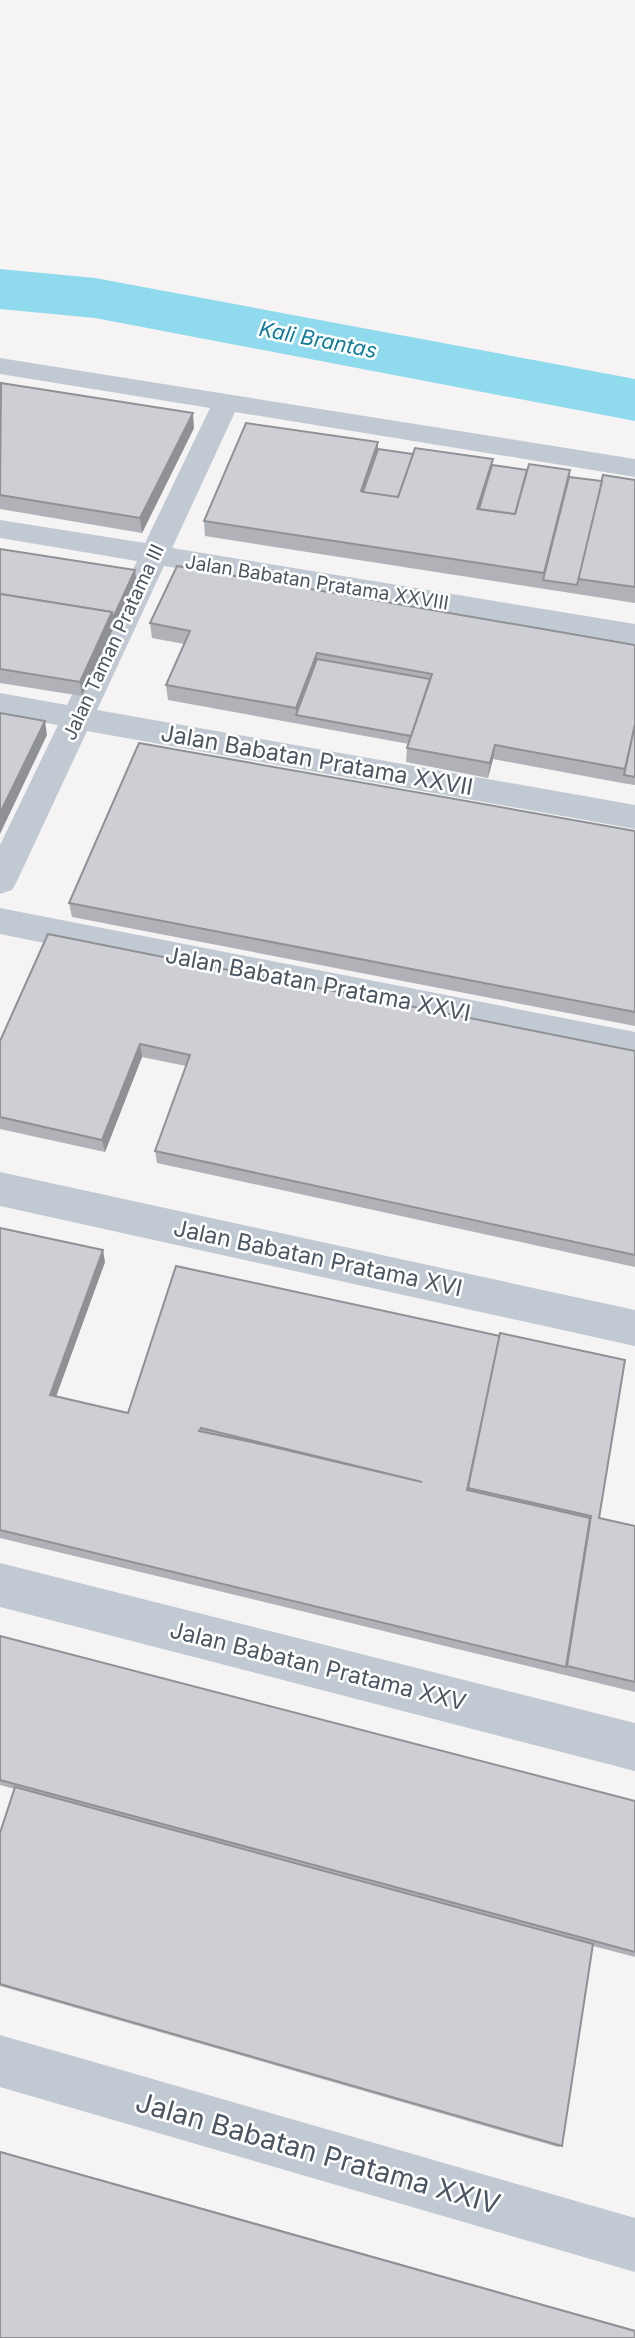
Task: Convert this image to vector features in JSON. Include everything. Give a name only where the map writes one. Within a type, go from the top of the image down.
[{"type":"street","points":[[0,366],[635,468]]},
{"type":"street","name":"Jalan Taman Pratama III","points":[[0,881],[226,403]]},
{"type":"street","name":"Jalan Babatan Pratama XXVIII","points":[[0,529],[635,634]]},
{"type":"street","name":"Jalan Babatan Pratama XXVII","points":[[0,704],[635,817]]},
{"type":"street","name":"Jalan Babatan Pratama XXVI","points":[[0,921],[635,1047]]},
{"type":"street","name":"Jalan Babatan Pratama XVI","points":[[0,1189],[635,1328]]},
{"type":"street","name":"Jalan Babatan Pratama XXV","points":[[0,1585],[635,1747]]},
{"type":"street","name":"Jalan Babatan Pratama XXIV","points":[[0,2061],[635,2245]]},
{"type":"building","points":[[1,383],[193,413],[140,518],[0,495]]},
{"type":"building","points":[[246,423],[378,442],[361,491],[398,497],[415,448],[493,459],[477,509],[515,514],[529,464],[570,470],[544,573],[204,521]]},
{"type":"building","points":[[378,449],[413,454],[398,497],[363,492]]},
{"type":"building","points":[[492,465],[527,470],[515,514],[479,509]]},
{"type":"building","points":[[603,475],[635,480],[635,587],[578,579]]},
{"type":"building","points":[[569,477],[602,481],[577,585],[543,580]]},
{"type":"building","points":[[0,549],[135,570],[113,618],[112,612],[0,594]]},
{"type":"building","points":[[177,566],[635,645],[635,725],[625,769],[495,745],[490,763],[407,748],[432,674],[317,653],[296,708],[166,685],[190,631],[150,623]]},
{"type":"building","points":[[0,594],[112,612],[80,682],[0,669]]},
{"type":"building","points":[[317,659],[430,679],[411,736],[296,715]]},
{"type":"building","points":[[0,713],[45,721],[0,813]]},
{"type":"building","points":[[635,725],[635,777],[624,775]]},
{"type":"building","points":[[139,743],[635,831],[635,1012],[69,903]]},
{"type":"building","points":[[48,934],[635,1051],[635,1255],[155,1151],[190,1055],[140,1044],[102,1140],[0,1117],[0,1041]]},
{"type":"building","points":[[0,1228],[103,1250],[50,1395],[128,1413],[176,1266],[500,1336],[467,1490],[590,1518],[566,1667],[0,1530]],"holes":[[[201,1428],[422,1482],[265,1445],[199,1431]]]},
{"type":"building","points":[[500,1333],[625,1360],[599,1518],[635,1526],[635,1682],[567,1666],[591,1516],[468,1488]]},
{"type":"building","points":[[0,1636],[635,1801],[635,1952],[0,1780]]},
{"type":"building","points":[[15,1787],[593,1944],[562,2146],[0,1984],[0,1833]]},
{"type":"building","points":[[0,2152],[635,2331],[635,2338],[0,2338]]},
{"type":"waterway","name":"Kali Brantas","points":[[0,289],[95,298],[635,400]]}]
